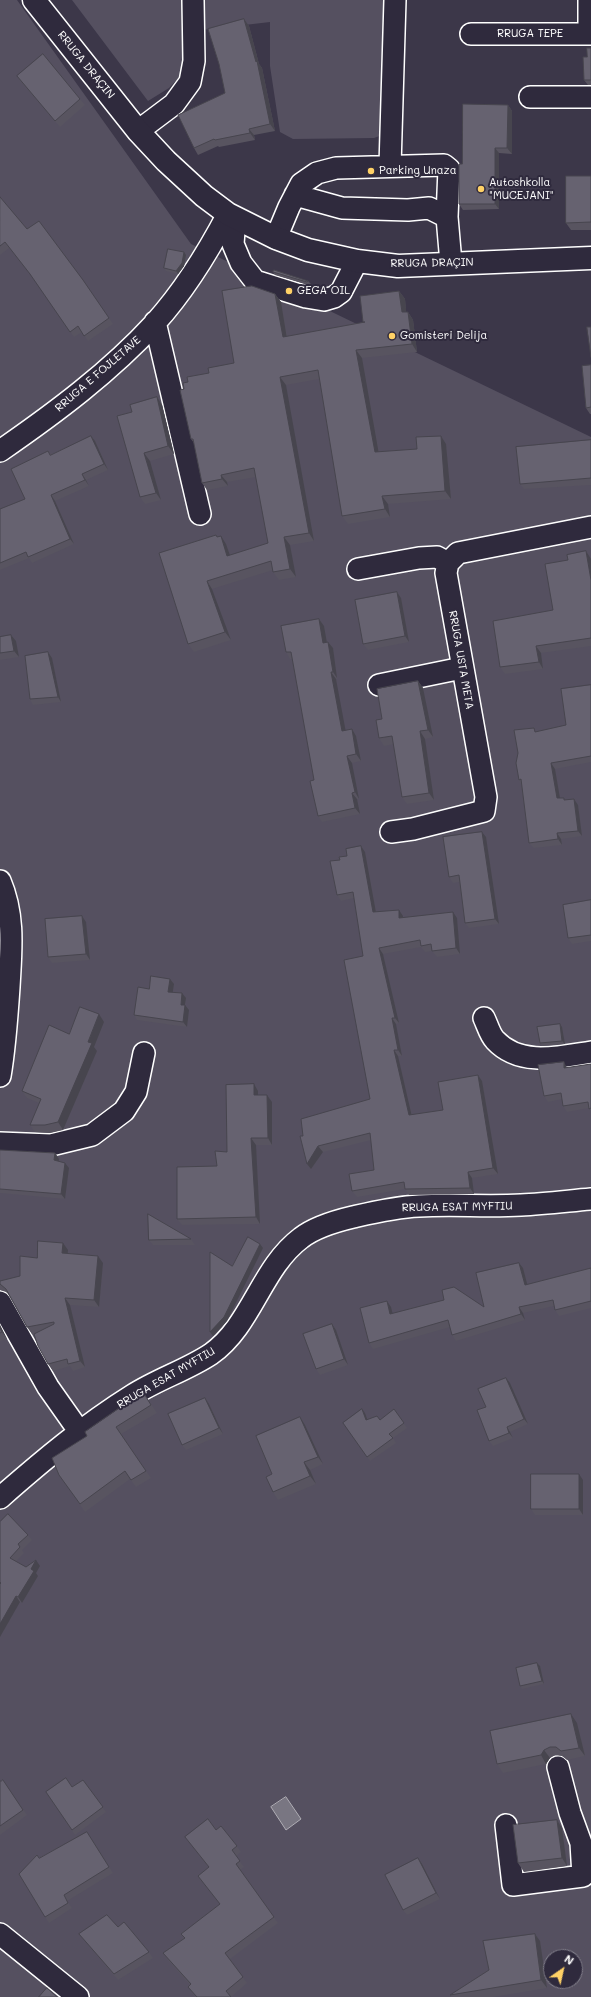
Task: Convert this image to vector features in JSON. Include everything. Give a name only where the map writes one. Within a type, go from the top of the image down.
[{"type":"main road","name":"RRUGA DRAÇIN","points":[[34,0],[138,131],[182,176],[204,196],[232,216],[276,238],[308,250],[357,262],[398,266],[591,258]]},
{"type":"street","points":[[138,131],[174,104],[190,82],[194,61],[193,0]]},
{"type":"street","points":[[390,166],[394,0]]},
{"type":"street","name":"RRUGA TEPE","points":[[471,34],[590,34],[589,0]]},
{"type":"street","points":[[530,96],[591,97]]},
{"type":"street","points":[[276,238],[301,184],[317,173],[336,168],[444,165],[449,169],[447,217],[451,263]]},
{"type":"street","points":[[296,195],[342,208],[408,210],[429,208],[447,217]]},
{"type":"street","points":[[232,216],[233,244],[241,263],[255,280],[306,297],[324,300],[334,297],[341,292],[357,262]]},
{"type":"street","name":"RRUGA E FOJLETAVE","points":[[0,451],[66,405],[155,322],[187,281],[232,216]]},
{"type":"street","points":[[155,322],[200,514]]},
{"type":"street","points":[[358,569],[419,558],[437,557],[448,562],[458,553],[591,527]]},
{"type":"street","name":"RRUGA USTA META","points":[[391,832],[413,829],[484,811],[486,797],[446,573],[448,562]]},
{"type":"street","points":[[379,685],[462,668]]},
{"type":"street","points":[[0,881],[4,890],[12,931],[6,1043],[0,1076]]},
{"type":"street","points":[[484,1018],[494,1039],[511,1053],[530,1058],[554,1058],[591,1052]]},
{"type":"street","points":[[0,1143],[52,1145],[92,1135],[124,1111],[136,1092],[144,1053]]},
{"type":"street","name":"RRUGA ESAT MYFTIU","points":[[0,1498],[62,1444],[80,1431],[134,1394],[204,1358],[224,1343],[238,1328],[284,1254],[301,1238],[340,1221],[386,1210],[418,1206],[520,1206],[591,1199]]},
{"type":"street","points":[[0,1302],[48,1387],[80,1431]]},
{"type":"street","points":[[506,1825],[513,1885],[583,1876],[586,1842],[570,1813],[558,1767]]},
{"type":"street","points":[[0,1934],[78,1997]]},
{"type":"shaded area","points":[[0,0],[17,0],[191,244],[591,437],[591,1997],[0,1997]]},
{"type":"shaded area","points":[[72,0],[185,0],[190,44],[181,75],[169,88],[148,101]]},
{"type":"shaded area","points":[[200,0],[388,0],[385,134],[374,138],[293,139],[280,132],[270,66],[270,22],[202,30]]},
{"type":"shaded area","points":[[286,1797],[301,1819],[286,1830],[271,1807]]},
{"type":"building","points":[[244,19],[256,62],[257,61],[270,124],[249,129],[250,133],[214,139],[194,148],[178,115],[225,93],[219,64],[208,29]]},
{"type":"building","points":[[587,48],[591,48],[591,80],[584,80],[583,57],[587,57]]},
{"type":"building","points":[[43,54],[80,99],[55,121],[17,76]]},
{"type":"building","points":[[463,104],[508,105],[507,148],[495,148],[495,204],[459,204],[459,164],[462,164]]},
{"type":"building","points":[[566,176],[591,176],[591,222],[566,223]]},
{"type":"building","points":[[0,197],[27,229],[39,221],[109,318],[84,336],[78,326],[70,332],[30,274],[5,242],[0,246]]},
{"type":"building","points":[[168,249],[184,252],[182,263],[176,271],[164,268]]},
{"type":"building","points":[[274,270],[308,281],[307,282],[273,272]]},
{"type":"building","points":[[252,286],[275,294],[283,337],[365,322],[363,322],[360,296],[399,291],[402,312],[408,312],[412,344],[356,350],[375,452],[417,449],[416,437],[441,436],[445,491],[382,496],[385,509],[342,516],[318,370],[280,377],[309,533],[284,537],[290,569],[273,572],[271,561],[207,581],[225,632],[188,644],[159,553],[216,535],[217,537],[221,536],[227,556],[268,543],[254,468],[221,475],[222,479],[202,483],[193,439],[191,439],[180,390],[184,389],[183,383],[188,382],[187,377],[209,373],[208,368],[234,363],[222,291]]},
{"type":"building","points":[[587,327],[591,327],[591,357]]},
{"type":"building","points":[[591,365],[591,407],[586,408],[582,366]]},
{"type":"building","points":[[157,397],[168,446],[144,453],[156,493],[140,497],[117,416],[132,412],[130,405]]},
{"type":"building","points":[[91,436],[104,464],[82,474],[85,480],[51,495],[70,539],[28,557],[26,552],[0,563],[0,509],[25,499],[11,469],[48,451],[50,455]]},
{"type":"building","points":[[591,440],[591,478],[520,484],[516,447]]},
{"type":"building","points":[[586,551],[591,580],[591,638],[536,646],[539,662],[500,667],[493,621],[553,610],[545,564],[568,560],[567,555]]},
{"type":"building","points":[[397,592],[405,636],[363,644],[355,600]]},
{"type":"building","points":[[319,619],[323,643],[328,642],[333,672],[331,672],[342,731],[352,729],[356,754],[347,756],[355,792],[352,793],[355,808],[318,816],[310,781],[314,780],[291,652],[286,652],[281,626]]},
{"type":"building","points":[[11,635],[14,651],[0,653],[0,637]]},
{"type":"building","points":[[48,652],[58,697],[30,699],[25,656]]},
{"type":"building","points":[[418,681],[428,730],[420,731],[429,793],[402,797],[392,736],[379,738],[376,720],[382,719],[377,689]]},
{"type":"building","points":[[591,685],[591,756],[551,763],[557,798],[564,798],[564,800],[574,799],[578,831],[557,833],[558,839],[529,843],[521,779],[519,780],[516,763],[518,753],[514,730],[534,728],[535,732],[566,725],[561,689]]},
{"type":"building","points":[[482,832],[495,919],[465,923],[459,875],[449,877],[443,837]]},
{"type":"building","points":[[361,846],[373,912],[399,910],[399,918],[453,912],[456,948],[432,951],[431,944],[421,946],[420,940],[379,948],[395,1018],[392,1018],[398,1050],[394,1050],[409,1115],[443,1110],[438,1082],[478,1075],[493,1168],[468,1172],[470,1188],[405,1189],[404,1182],[352,1191],[349,1174],[374,1170],[370,1133],[318,1146],[307,1164],[300,1136],[303,1136],[301,1119],[370,1099],[344,960],[363,956],[353,892],[337,895],[330,861],[340,860],[339,857],[347,856],[346,849]]},
{"type":"building","points":[[591,900],[591,935],[568,938],[563,905]]},
{"type":"building","points":[[82,916],[86,954],[48,957],[45,919]]},
{"type":"building","points":[[151,976],[170,979],[168,992],[182,993],[181,1005],[185,1005],[183,1022],[134,1015],[138,987],[149,989]]},
{"type":"building","points":[[80,1007],[99,1014],[88,1042],[92,1043],[58,1122],[45,1125],[30,1125],[41,1099],[22,1091],[49,1025],[69,1034]]},
{"type":"building","points":[[560,1024],[562,1041],[540,1043],[537,1027]]},
{"type":"building","points":[[564,1062],[564,1068],[591,1064],[591,1108],[589,1109],[588,1102],[563,1106],[561,1093],[544,1096],[538,1065]]},
{"type":"building","points":[[254,1084],[254,1095],[267,1095],[268,1138],[251,1138],[256,1217],[177,1219],[177,1167],[217,1166],[215,1151],[227,1152],[226,1085]]},
{"type":"building","points":[[0,1150],[55,1153],[54,1160],[65,1163],[61,1194],[0,1189]]},
{"type":"building","points":[[148,1214],[191,1239],[149,1240]]},
{"type":"building","points":[[248,1237],[260,1244],[224,1317],[210,1332],[210,1252],[232,1266]]},
{"type":"building","points":[[38,1241],[63,1243],[62,1253],[98,1256],[94,1300],[65,1298],[80,1361],[68,1364],[67,1359],[48,1364],[38,1346],[34,1334],[54,1324],[54,1322],[27,1327],[6,1289],[0,1284],[0,1281],[20,1276],[20,1256],[37,1258]]},
{"type":"building","points":[[519,1263],[525,1285],[591,1268],[591,1301],[555,1310],[553,1300],[519,1307],[521,1314],[452,1335],[448,1320],[369,1343],[360,1308],[387,1301],[390,1314],[444,1300],[442,1290],[454,1287],[484,1307],[476,1273]]},
{"type":"building","points":[[332,1324],[344,1359],[316,1369],[303,1334]]},
{"type":"building","points":[[506,1378],[524,1419],[507,1427],[509,1433],[489,1441],[477,1410],[486,1407],[478,1389]]},
{"type":"building","points":[[143,1392],[151,1405],[116,1427],[146,1471],[131,1480],[125,1471],[80,1504],[59,1475],[52,1458],[87,1436],[85,1432]]},
{"type":"building","points":[[205,1398],[219,1428],[182,1445],[168,1414]]},
{"type":"building","points":[[362,1409],[366,1420],[377,1416],[380,1420],[394,1409],[404,1423],[389,1434],[393,1438],[367,1457],[343,1423]]},
{"type":"building","points":[[300,1417],[318,1457],[304,1462],[310,1476],[273,1492],[266,1477],[272,1474],[256,1436]]},
{"type":"building","points":[[531,1474],[579,1474],[579,1509],[531,1509]]},
{"type":"building","points":[[8,1514],[28,1535],[18,1544],[20,1547],[10,1558],[26,1567],[36,1560],[31,1569],[34,1571],[18,1597],[16,1596],[0,1624],[0,1522]]},
{"type":"building","points":[[537,1663],[542,1681],[520,1686],[516,1668]]},
{"type":"building","points":[[571,1714],[579,1748],[561,1751],[556,1747],[550,1747],[544,1750],[541,1755],[497,1764],[490,1731]]},
{"type":"building","points":[[66,1778],[72,1787],[83,1780],[103,1807],[72,1830],[46,1792]]},
{"type":"building","points":[[3,1780],[23,1810],[0,1826],[0,1781]]},
{"type":"building","points":[[208,1819],[216,1830],[221,1826],[237,1846],[232,1850],[240,1861],[236,1864],[274,1917],[225,1953],[243,1977],[226,1991],[231,1997],[197,1997],[188,1987],[191,1984],[163,1953],[185,1938],[181,1934],[220,1904],[198,1876],[209,1867],[185,1837]]},
{"type":"building","points":[[557,1820],[562,1858],[518,1863],[513,1825]]},
{"type":"building","points":[[87,1832],[109,1867],[64,1895],[68,1903],[45,1917],[19,1874],[37,1855],[39,1858]]},
{"type":"building","points":[[418,1858],[436,1893],[403,1910],[385,1875]]},
{"type":"building","points":[[107,1915],[118,1927],[124,1922],[149,1952],[114,1974],[79,1934]]},
{"type":"building","points":[[535,1934],[541,1980],[450,1995],[489,1970],[483,1941]]},
{"type":"building","points":[[47,1988],[57,1997],[39,1997]]},
{"type":"place","name":"Parking Unaza","points":[[371,171]]},
{"type":"place","name":"Autoshkolla \"MUCEJANI\"","points":[[481,189]]},
{"type":"place","name":"GEGA OIL","points":[[289,291]]},
{"type":"place","name":"Gomisteri Delija","points":[[392,336]]}]
